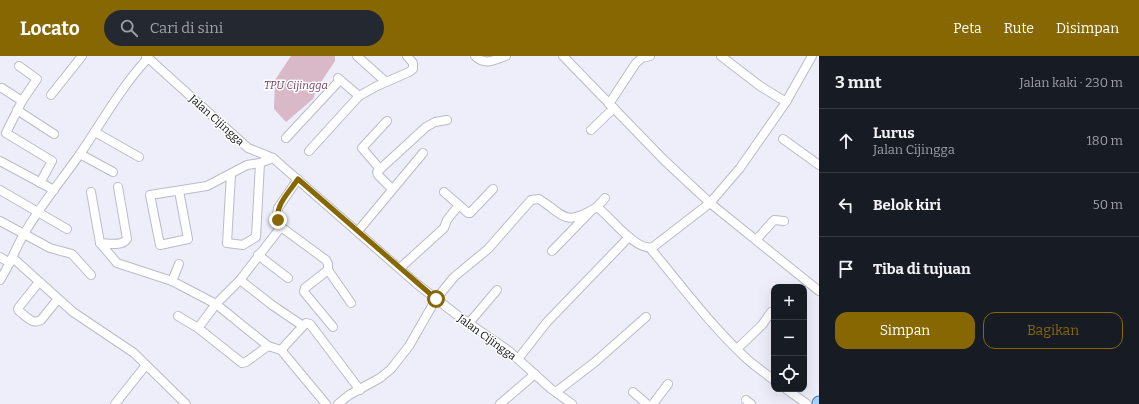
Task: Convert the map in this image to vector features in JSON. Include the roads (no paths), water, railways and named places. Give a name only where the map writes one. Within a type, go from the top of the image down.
[{"type":"street","points":[[51,95],[82,56]]},
{"type":"street","points":[[357,56],[386,82]]},
{"type":"street","points":[[309,151],[359,96],[410,72],[413,69],[414,63],[407,56]]},
{"type":"street","points":[[475,56],[484,62],[490,62],[506,56]]},
{"type":"street","points":[[563,56],[664,160],[710,203],[819,291]]},
{"type":"street","points":[[591,130],[612,106],[636,63],[642,58],[650,56]]},
{"type":"street","points":[[722,56],[760,86],[786,102]]},
{"type":"street","points":[[650,248],[710,203],[740,168],[786,102],[812,56]]},
{"type":"street","points":[[0,280],[38,212],[80,154],[123,88],[147,57]]},
{"type":"street","name":"Jalan Cijingga","points":[[147,57],[248,148],[273,158],[436,299],[518,359],[572,404]]},
{"type":"street","points":[[19,66],[36,79],[22,101],[6,132],[52,161],[40,183]]},
{"type":"street","points":[[286,138],[339,79],[359,96]]},
{"type":"street","points":[[2,88],[22,101]]},
{"type":"street","points":[[17,110],[54,134]]},
{"type":"street","points":[[392,189],[377,174],[380,169],[426,127],[435,122],[447,120]]},
{"type":"street","points":[[380,169],[362,148],[387,121]]},
{"type":"street","points":[[95,132],[139,157]]},
{"type":"street","points":[[783,139],[819,164]]},
{"type":"street","points":[[358,231],[423,153]]},
{"type":"street","points":[[80,154],[113,172]]},
{"type":"street","points":[[179,191],[188,239],[160,245],[150,195],[207,186],[247,165],[260,163],[273,158]]},
{"type":"street","points":[[0,161],[54,190]]},
{"type":"street","points":[[231,174],[227,243],[243,245],[256,237],[260,163]]},
{"type":"street","points":[[298,179],[278,208],[277,214],[281,227],[326,260],[328,270],[351,302]]},
{"type":"street","points":[[100,243],[122,244],[127,239],[118,187]]},
{"type":"street","points":[[444,192],[459,206],[470,213],[493,189]]},
{"type":"street","points":[[0,190],[67,229]]},
{"type":"street","points":[[91,192],[100,243],[115,261],[122,265],[172,281],[216,304],[268,346],[281,350],[326,404]]},
{"type":"street","points":[[552,251],[605,198]]},
{"type":"street","points":[[338,404],[349,395],[386,374],[401,357],[436,299],[454,277],[488,249],[531,200],[539,199],[561,216],[568,218],[576,217],[595,209]]},
{"type":"street","points":[[400,268],[444,228],[446,221],[459,206]]},
{"type":"street","points":[[595,209],[629,238],[650,248],[696,305],[737,349],[748,360],[771,378]]},
{"type":"street","points":[[756,240],[774,220],[784,221]]},
{"type":"street","points":[[0,221],[50,248],[69,252],[91,275]]},
{"type":"street","points":[[198,328],[216,304],[240,280],[281,227]]},
{"type":"street","points":[[518,359],[547,322],[629,238]]},
{"type":"street","points":[[258,255],[288,278]]},
{"type":"street","points":[[0,257],[11,261],[39,282],[73,312],[127,348],[186,404]]},
{"type":"street","points":[[172,281],[179,264]]},
{"type":"street","points":[[328,270],[305,288],[304,292],[333,327]]},
{"type":"street","points":[[240,280],[272,305],[303,326]]},
{"type":"street","points":[[39,282],[19,307],[19,311],[33,322],[37,322],[41,320],[58,300]]},
{"type":"street","points":[[469,323],[497,290]]},
{"type":"street","points":[[737,349],[762,324],[770,312]]},
{"type":"street","points":[[178,316],[198,328],[242,363],[246,362],[268,346]]},
{"type":"street","points":[[556,392],[595,362],[646,317]]},
{"type":"street","points":[[281,350],[303,326],[306,324],[311,325],[360,390]]},
{"type":"street","points":[[115,404],[146,365]]},
{"type":"street","points":[[500,404],[535,374]]},
{"type":"street","points":[[653,404],[668,384]]},
{"type":"street","points":[[633,392],[648,404]]},
{"type":"street","points":[[790,392],[807,404]]},
{"type":"park label","name":"TPU Cijingga","points":[[296,85]]}]
